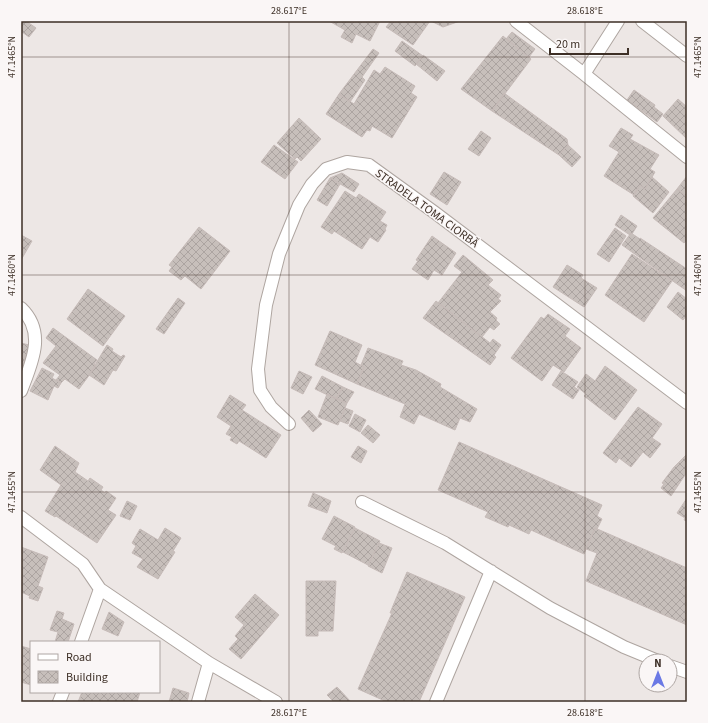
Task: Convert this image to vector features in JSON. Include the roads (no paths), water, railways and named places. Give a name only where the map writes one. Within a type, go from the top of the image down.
[{"type":"street","points":[[516,21],[687,157]]},
{"type":"street","points":[[584,74],[618,21]]},
{"type":"street","points":[[642,21],[687,56]]},
{"type":"street","name":"STRADELA TOMA CIORBĂ","points":[[289,424],[271,407],[260,390],[258,369],[266,305],[278,254],[299,205],[312,184],[326,169],[347,162],[369,165],[687,402]]},
{"type":"street","points":[[21,308],[29,318],[34,328],[35,340],[34,357],[21,391]]},
{"type":"street","points":[[362,502],[445,543],[550,608],[624,647],[639,653]]},
{"type":"street","points":[[21,517],[83,564],[100,589],[210,663],[276,702]]},
{"type":"street","points":[[436,702],[491,571]]},
{"type":"street","points":[[81,641],[100,589]]},
{"type":"street","points":[[198,702],[210,663]]}]
